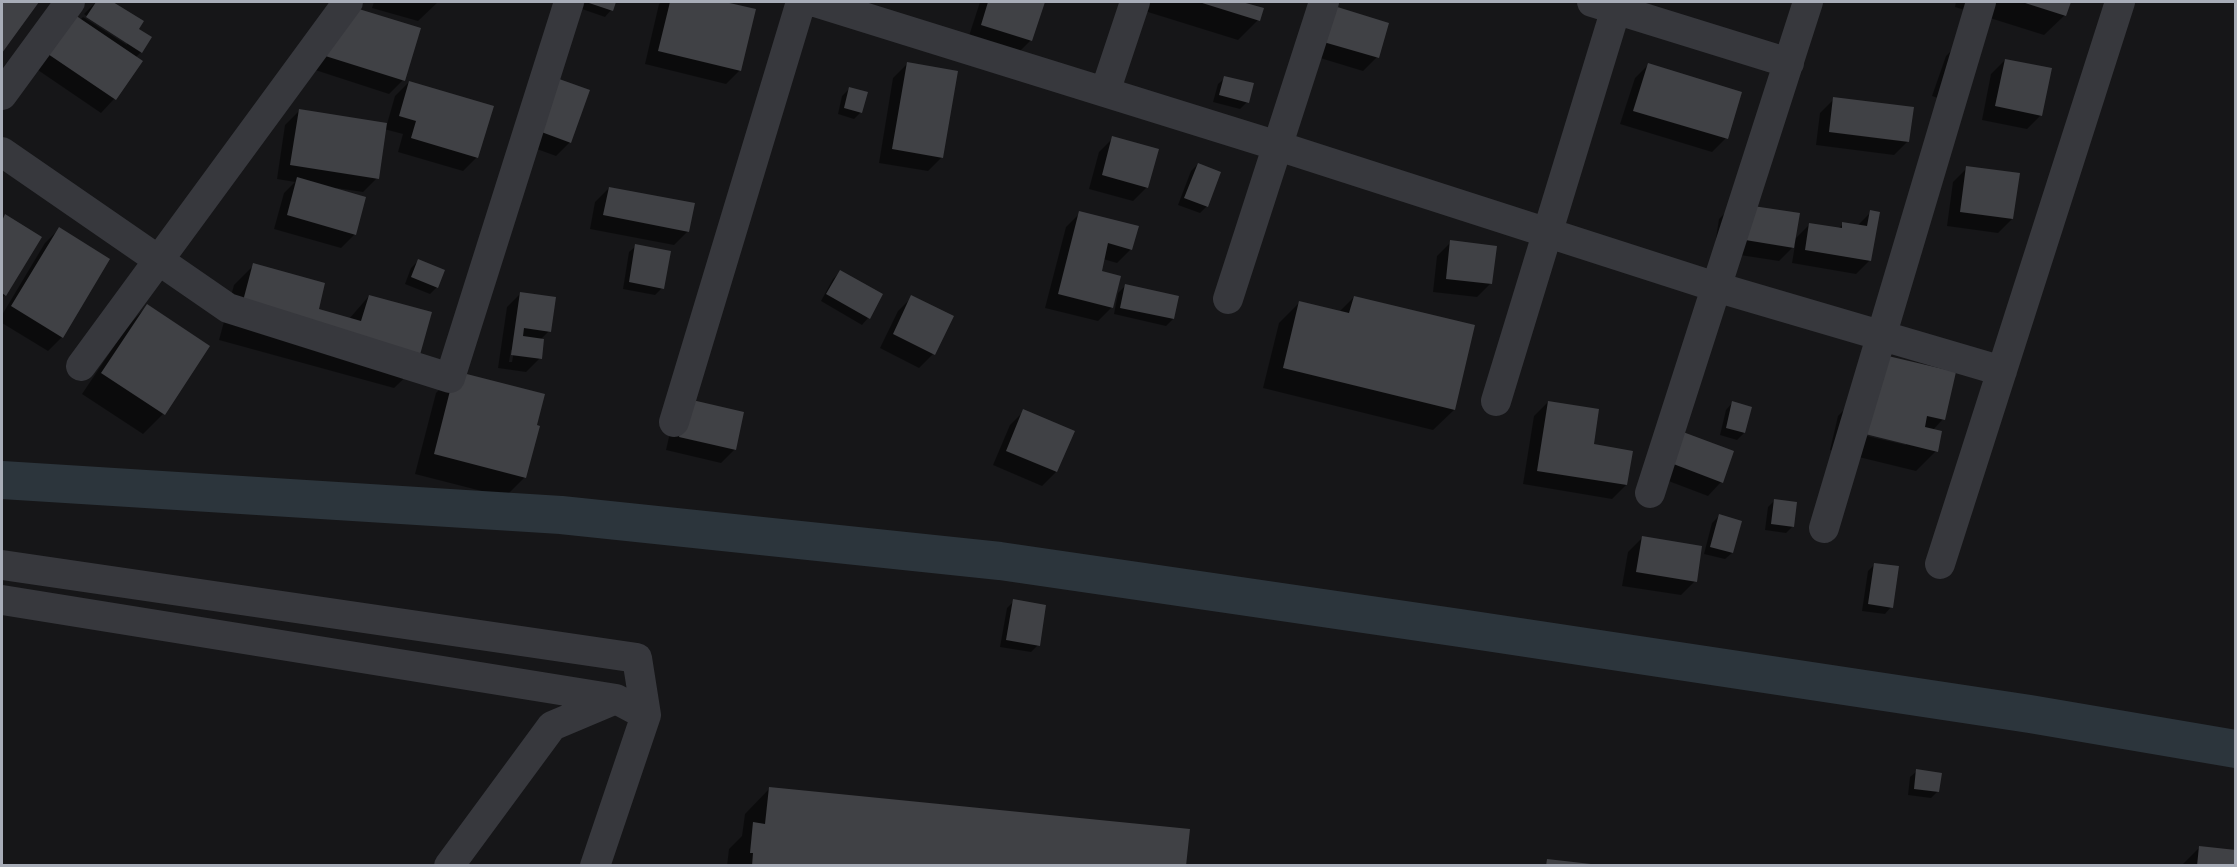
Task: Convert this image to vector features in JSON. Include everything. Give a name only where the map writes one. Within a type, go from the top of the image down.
[{"type":"street","points":[[2,95],[70,2]]},
{"type":"street","points":[[2,152],[228,308],[450,378],[569,2]]},
{"type":"street","points":[[674,422],[801,2]]},
{"type":"street","points":[[815,2],[1278,146],[1716,287],[2002,371]]},
{"type":"street","points":[[1105,92],[1135,2]]},
{"type":"street","points":[[1228,299],[1324,2]]},
{"type":"street","points":[[1650,493],[1808,2]]},
{"type":"street","points":[[1824,528],[1981,2]]},
{"type":"street","points":[[1940,564],[2120,2]]},
{"type":"street","points":[[1496,401],[1548,232],[1609,4],[1789,63]]},
{"type":"street","points":[[81,366],[337,5]]},
{"type":"street","points":[[2,565],[638,658],[646,715],[595,866]]},
{"type":"street","points":[[2,600],[616,699],[646,715]]},
{"type":"street","points":[[449,866],[552,726],[616,699]]},
{"type":"building","points":[[2,2],[39,2],[2,53]]},
{"type":"building","points":[[96,2],[113,2],[144,21],[139,29],[152,37],[142,53],[86,17]]},
{"type":"building","points":[[336,2],[421,28],[405,81],[319,54]]},
{"type":"building","points":[[586,2],[616,2],[613,11]]},
{"type":"building","points":[[670,2],[725,2],[756,9],[741,71],[658,51]]},
{"type":"building","points":[[988,2],[1045,2],[1032,41],[981,25]]},
{"type":"building","points":[[1199,2],[1242,2],[1264,8],[1260,21]]},
{"type":"building","points":[[2022,2],[2071,2],[2066,16]]},
{"type":"building","points":[[1331,5],[1389,23],[1379,58],[1320,41]]},
{"type":"building","points":[[72,13],[143,61],[116,100],[45,52]]},
{"type":"building","points":[[2005,59],[2052,68],[2042,116],[1995,106]]},
{"type":"building","points":[[907,62],[958,71],[943,158],[892,149]]},
{"type":"building","points":[[1648,63],[1742,92],[1728,139],[1633,111]]},
{"type":"building","points":[[548,75],[590,90],[571,143],[528,127]]},
{"type":"building","points":[[1224,76],[1254,83],[1249,103],[1219,95]]},
{"type":"building","points":[[409,81],[494,106],[478,158],[411,138],[416,121],[399,116]]},
{"type":"building","points":[[849,87],[868,92],[862,113],[844,108]]},
{"type":"building","points":[[1833,97],[1914,107],[1909,142],[1829,132]]},
{"type":"building","points":[[299,109],[387,123],[379,179],[290,165]]},
{"type":"building","points":[[1112,136],[1159,149],[1148,188],[1102,175]]},
{"type":"building","points":[[1198,163],[1221,172],[1208,207],[1184,198]]},
{"type":"building","points":[[1966,166],[2020,173],[2013,219],[1960,212]]},
{"type":"building","points":[[297,177],[366,197],[356,235],[287,215]]},
{"type":"building","points":[[609,187],[695,203],[689,232],[603,215]]},
{"type":"building","points":[[1733,203],[1800,213],[1794,248],[1727,237]]},
{"type":"building","points":[[1870,210],[1880,212],[1871,261],[1805,250],[1809,223],[1842,228],[1842,222],[1867,226]]},
{"type":"building","points":[[1079,211],[1139,226],[1132,250],[1108,243],[1102,271],[1121,276],[1113,308],[1058,294]]},
{"type":"building","points":[[5,214],[42,237],[6,296],[2,293],[2,221]]},
{"type":"building","points":[[59,227],[110,259],[63,338],[11,306]]},
{"type":"building","points":[[1450,240],[1497,246],[1492,284],[1446,279]]},
{"type":"building","points":[[635,244],[671,251],[664,289],[629,282]]},
{"type":"building","points":[[418,259],[445,270],[438,288],[411,277]]},
{"type":"building","points":[[253,263],[325,283],[319,309],[361,321],[369,295],[432,312],[416,369],[238,320]]},
{"type":"building","points":[[840,270],[883,294],[870,319],[826,294]]},
{"type":"building","points":[[1125,284],[1179,296],[1174,319],[1120,308]]},
{"type":"building","points":[[520,292],[556,297],[551,332],[524,328],[523,336],[544,339],[542,359],[511,355]]},
{"type":"building","points":[[911,295],[954,316],[935,355],[893,334]]},
{"type":"building","points":[[1354,296],[1475,325],[1455,410],[1283,368],[1299,301],[1349,313]]},
{"type":"building","points":[[147,304],[210,346],[165,415],[101,373]]},
{"type":"building","points":[[1888,356],[1956,372],[1945,420],[1927,416],[1925,427],[1942,431],[1938,452],[1849,430]]},
{"type":"building","points":[[455,371],[545,394],[537,425],[540,426],[526,478],[434,454]]},
{"type":"building","points":[[688,399],[744,412],[736,450],[679,437]]},
{"type":"building","points":[[1548,401],[1599,409],[1594,444],[1633,451],[1627,485],[1537,471]]},
{"type":"building","points":[[1732,401],[1752,407],[1745,433],[1726,428]]},
{"type":"building","points":[[1023,409],[1075,431],[1057,472],[1006,451]]},
{"type":"building","points":[[1675,429],[1734,451],[1723,483],[1663,460]]},
{"type":"building","points":[[1774,499],[1797,502],[1794,527],[1771,524]]},
{"type":"building","points":[[1719,514],[1742,521],[1733,553],[1710,547]]},
{"type":"building","points":[[1642,536],[1702,546],[1697,582],[1636,572]]},
{"type":"building","points":[[1874,563],[1899,566],[1893,608],[1868,604]]},
{"type":"building","points":[[1013,599],[1046,605],[1040,646],[1006,640]]},
{"type":"building","points":[[1916,769],[1942,773],[1939,792],[1914,789]]},
{"type":"building","points":[[769,787],[1190,829],[1186,866],[752,866],[753,853],[750,853],[753,822],[765,824]]},
{"type":"building","points":[[2199,846],[2236,850],[2236,866],[2197,866]]},
{"type":"building","points":[[1547,859],[1591,864],[1591,866],[1546,866]]},
{"type":"waterway","points":[[2,480],[561,515],[1000,561],[2030,714],[2236,749]]}]
